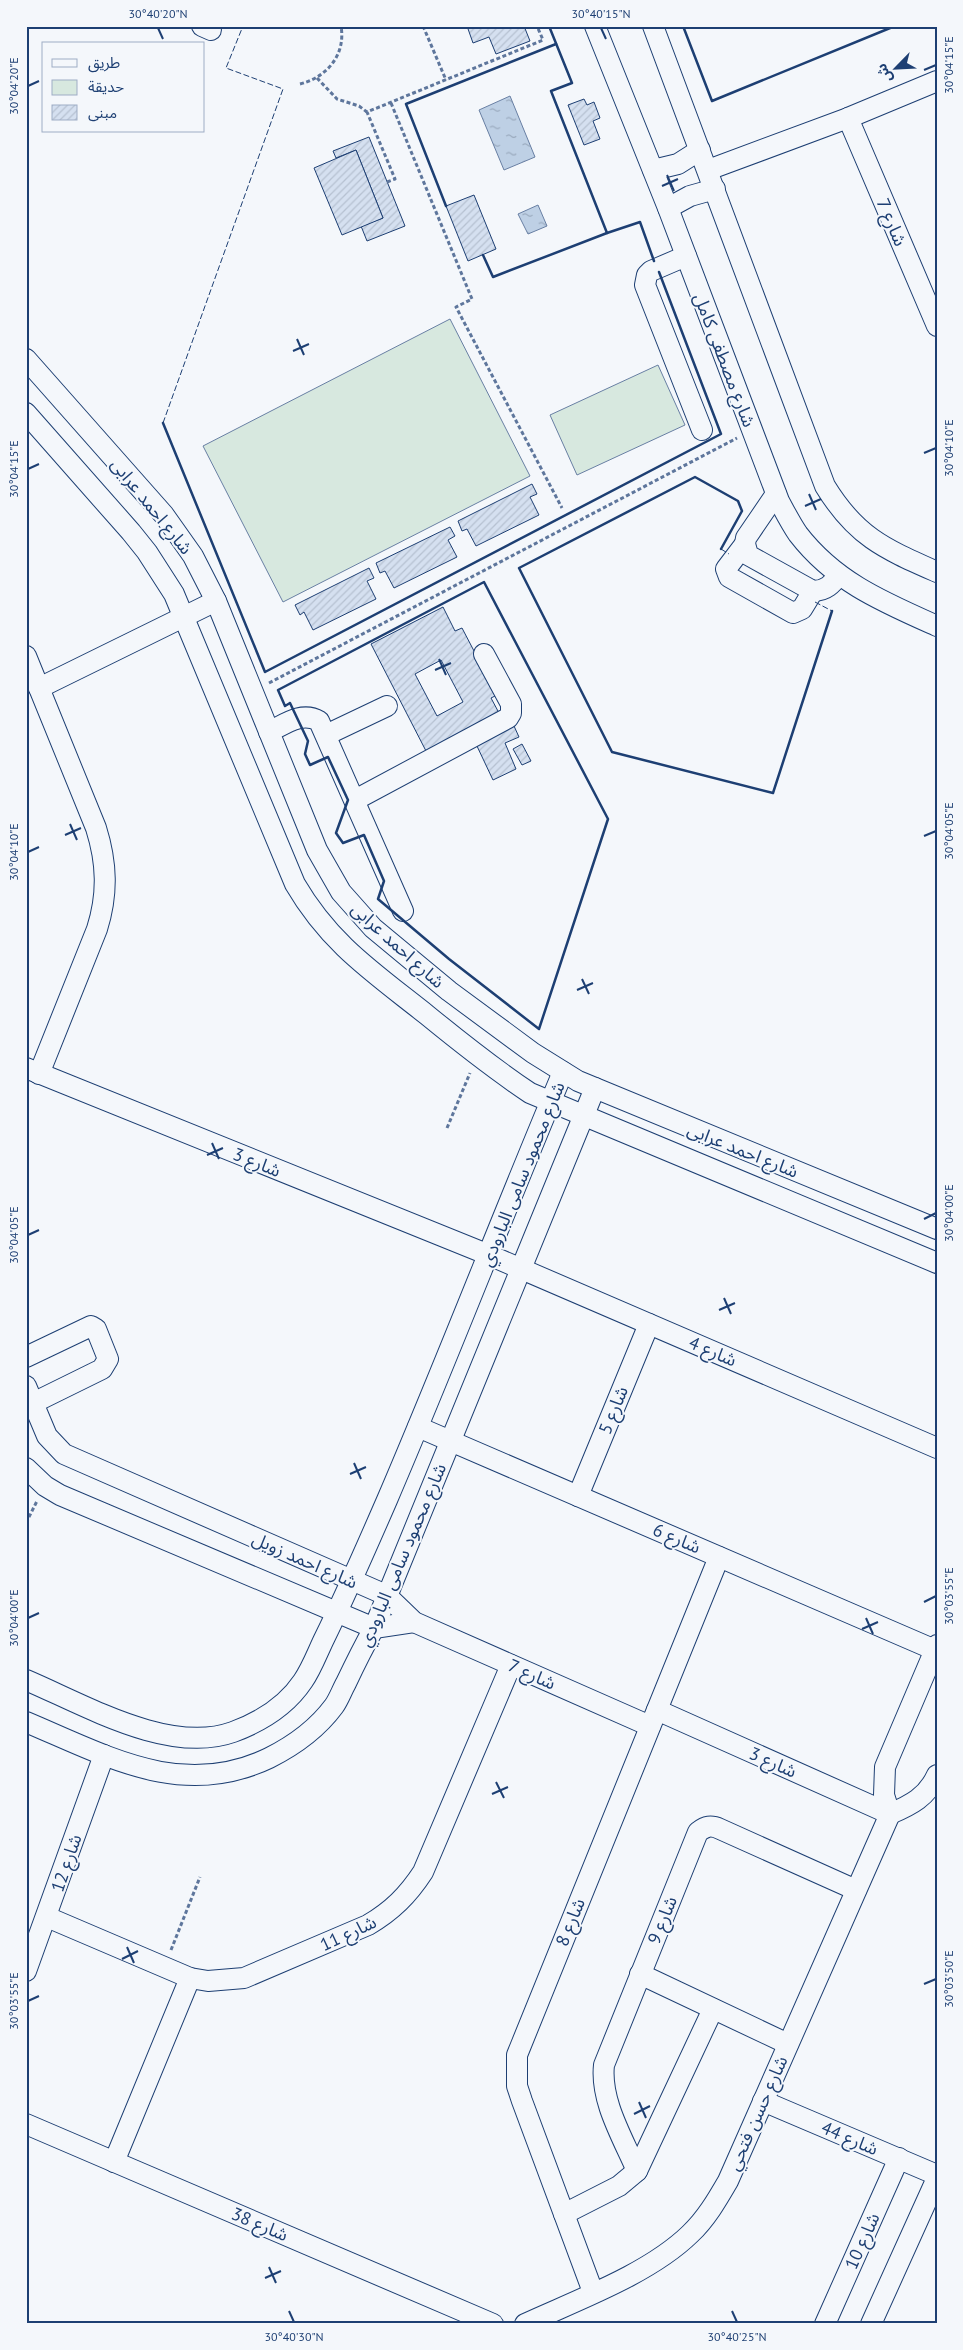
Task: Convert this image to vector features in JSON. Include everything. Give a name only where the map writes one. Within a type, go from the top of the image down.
[{"type":"street","name":"شارع مصطفى كامل","points":[[595,26],[668,208],[776,494],[797,533],[821,560],[850,584],[882,602],[937,626]]},
{"type":"street","points":[[653,26],[825,486],[837,506],[852,524],[870,539],[889,551],[937,572]]},
{"type":"street","points":[[708,170],[848,118],[937,81]]},
{"type":"street","name":"شارع 7","points":[[848,118],[937,326]]},
{"type":"street","points":[[653,170],[678,164],[700,150]]},
{"type":"street","points":[[668,208],[690,196],[715,189]]},
{"type":"street","points":[[686,256],[651,271],[647,276],[645,285],[702,430]]},
{"type":"street","name":"شارع احمد عرابى","points":[[26,358],[169,522],[193,556],[216,601],[328,872],[356,911],[449,991],[533,1053],[563,1072],[595,1088],[937,1229]]},
{"type":"street","name":"شارع احمد عرابى","points":[[26,413],[147,552],[174,594],[185,616],[295,884],[334,939],[517,1085],[550,1103],[937,1263]]},
{"type":"street","points":[[776,494],[749,533],[745,544],[726,569],[729,577],[793,613],[802,609],[813,590]]},
{"type":"street","points":[[745,544],[748,555],[813,590],[823,590],[829,587],[839,575]]},
{"type":"street","points":[[39,688],[216,601]]},
{"type":"street","points":[[354,800],[508,718],[511,713],[511,704],[484,654]]},
{"type":"street","points":[[26,656],[100,841],[105,868],[106,889],[103,910],[96,929],[33,1071]]},
{"type":"street","points":[[326,735],[387,706]]},
{"type":"street","points":[[270,732],[305,716],[313,717],[320,721],[403,911]]},
{"type":"street","name":"شارع 3","points":[[33,1071],[489,1255]]},
{"type":"street","name":"شارع محمود سامى البارودي","points":[[26,1680],[153,1732],[172,1737],[202,1738],[231,1733],[259,1721],[283,1704],[303,1681],[352,1580],[418,1426],[563,1072]]},
{"type":"street","name":"شارع محمود سامى البارودي","points":[[26,1722],[104,1755],[155,1772],[188,1776],[222,1773],[254,1764],[285,1750],[312,1730],[334,1706],[374,1628],[595,1088]]},
{"type":"street","name":"شارع 4","points":[[489,1255],[937,1448]]},
{"type":"street","name":"شارع 5","points":[[578,1496],[649,1324]]},
{"type":"street","points":[[26,1357],[91,1326],[96,1330],[108,1359],[102,1369],[29,1395]]},
{"type":"street","name":"شارع احمد زويل","points":[[29,1395],[46,1436],[64,1454],[386,1595],[414,1622]]},
{"type":"street","name":"شارع 6","points":[[418,1426],[936,1648]]},
{"type":"street","name":"شارع احمد زويل","points":[[26,1468],[45,1486],[60,1495],[374,1628]]},
{"type":"street","name":"شارع 8","points":[[593,2292],[518,2086],[517,2055],[719,1556]]},
{"type":"street","points":[[374,1628],[414,1622]]},
{"type":"street","name":"شارع 7","points":[[414,1622],[511,1665],[653,1718]]},
{"type":"street","points":[[936,1648],[885,1767],[883,1785],[890,1814],[916,1802],[923,1796],[937,1775]]},
{"type":"street","name":"شارع 11","points":[[47,1917],[190,1978],[217,1981],[244,1978],[368,1925],[400,1903],[413,1888],[423,1872],[511,1665]]},
{"type":"street","name":"شارع 3","points":[[653,1718],[890,1814]]},
{"type":"street","name":"شارع 12","points":[[26,1971],[104,1755]]},
{"type":"street","name":"شارع حسن فتحي","points":[[525,2324],[637,2271],[665,2255],[690,2234],[711,2209],[728,2181],[890,1814]]},
{"type":"street","name":"شارع 9","points":[[637,2171],[607,2100],[603,2077],[604,2065],[698,1832],[705,1827],[713,1826],[856,1890]]},
{"type":"street","points":[[640,1974],[788,2044]]},
{"type":"street","points":[[114,2162],[190,1978]]},
{"type":"street","points":[[564,2214],[619,2186],[637,2171],[713,2008]]},
{"type":"street","name":"شارع 44","points":[[763,2100],[937,2176]]},
{"type":"street","name":"شارع 38","points":[[26,2124],[493,2324]]},
{"type":"street","name":"شارع 10","points":[[825,2324],[899,2158]]},
{"type":"street","points":[[871,2324],[937,2176]]},
{"type":"path","points":[[300,84],[317,78],[331,67],[340,51],[342,41],[341,26]]},
{"type":"path","points":[[423,26],[446,80]]},
{"type":"path","points":[[367,112],[543,40],[537,26]]},
{"type":"path","points":[[317,78],[332,95],[344,102],[359,106],[367,112],[395,178],[387,182]]},
{"type":"path","points":[[390,103],[472,299],[456,307],[562,508]]},
{"type":"path","points":[[253,692],[752,431]]},
{"type":"path","points":[[447,1128],[478,1055]]},
{"type":"path","points":[[164,1967],[200,1877]]},
{"type":"green space","points":[[450,319],[530,476],[283,602],[203,446]]},
{"type":"green space","points":[[658,365],[685,425],[577,475],[550,415]]},
{"type":"water","points":[[510,96],[535,157],[504,170],[479,110]]},
{"type":"water","points":[[538,205],[547,226],[528,234],[518,214]]},
{"type":"building","points":[[467,26],[524,26],[530,41],[496,54],[489,37],[473,43]]},
{"type":"building","points":[[584,99],[587,105],[594,102],[600,118],[593,121],[600,139],[584,145],[568,105]]},
{"type":"building","points":[[369,137],[405,226],[367,241],[361,226],[383,218],[356,150],[336,158],[333,151]]},
{"type":"building","points":[[356,150],[383,218],[342,235],[314,168]]},
{"type":"building","points":[[474,195],[496,249],[468,261],[446,206]]},
{"type":"building","points":[[532,484],[537,494],[530,497],[539,515],[476,546],[467,529],[462,531],[458,521]]},
{"type":"building","points":[[450,527],[455,536],[448,540],[457,557],[394,588],[385,571],[380,573],[376,563]]},
{"type":"building","points":[[369,568],[374,578],[367,581],[376,599],[313,630],[304,612],[300,615],[295,605]]},
{"type":"building","points":[[443,607],[455,631],[462,628],[497,695],[491,698],[499,713],[426,751],[371,644]],"holes":[[[441,660],[463,702],[437,716],[415,674]]]},
{"type":"building","points":[[514,726],[519,737],[505,743],[516,769],[493,780],[476,744]]},
{"type":"building","points":[[522,744],[531,761],[522,765],[513,749]]},
{"type":"fence","points":[[163,423],[283,89],[226,68],[243,26]]},
{"type":"fence","points":[[721,549],[729,554]]},
{"type":"fence","points":[[815,602],[832,611]]},
{"type":"wall","points":[[549,26],[572,83],[551,91],[607,233],[640,222],[654,261]]},
{"type":"wall","points":[[683,26],[712,101],[895,26]]},
{"type":"wall","points":[[446,206],[406,104],[556,44]]},
{"type":"wall","points":[[483,255],[493,277],[607,233]]},
{"type":"wall","points":[[163,423],[265,672],[721,434],[659,272]]},
{"type":"wall","points":[[721,549],[742,511],[738,501],[695,477],[519,568],[612,752],[773,793],[832,611]]},
{"type":"wall","points":[[484,582],[608,819],[539,1029],[449,959],[378,899],[384,881],[364,835],[343,843],[336,833],[348,800],[328,757],[310,765],[305,754],[308,741],[290,703],[285,706],[278,690],[484,582]]}]
